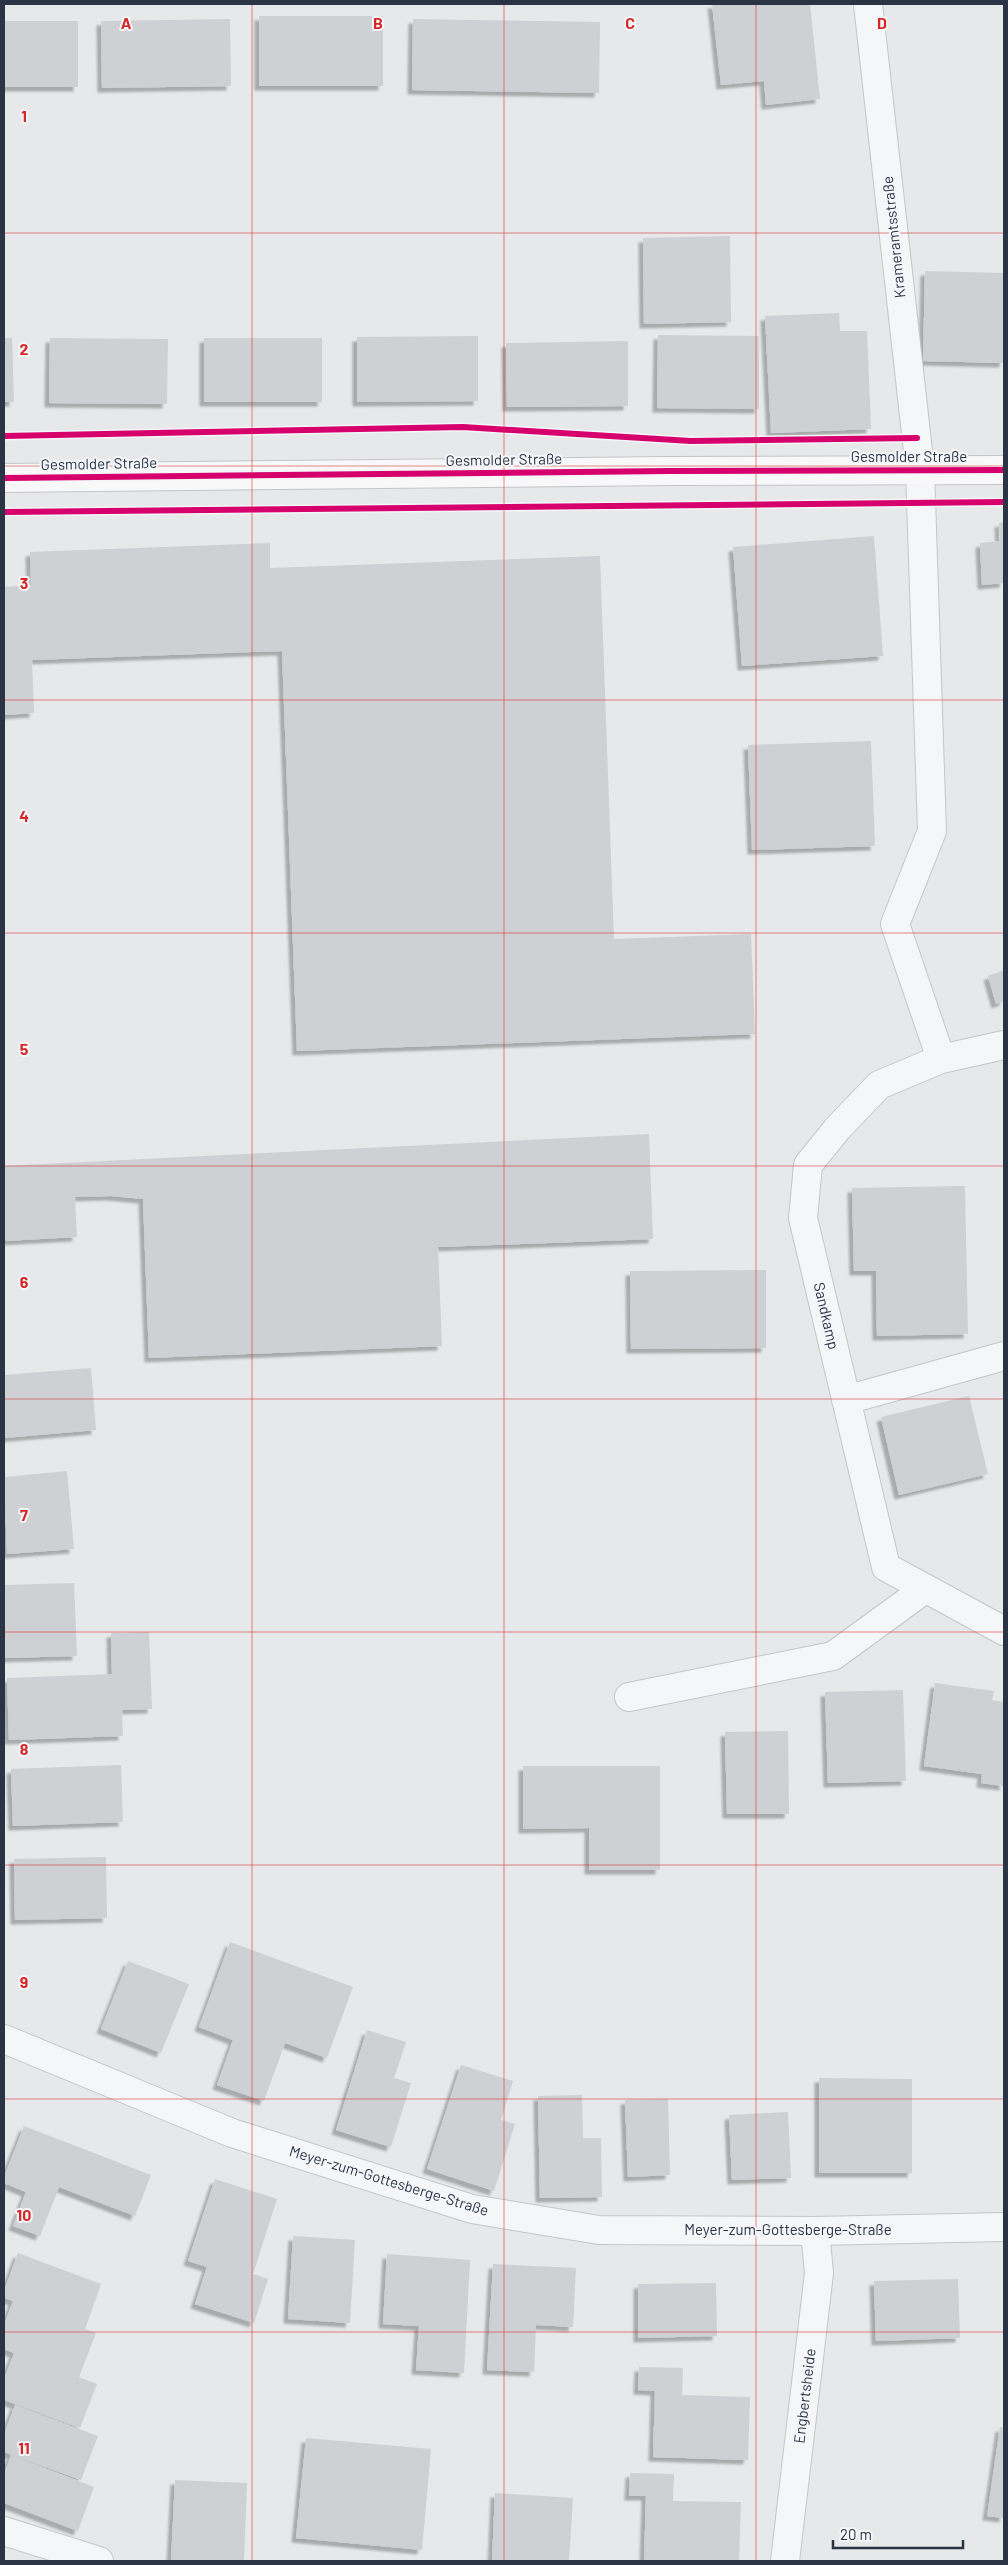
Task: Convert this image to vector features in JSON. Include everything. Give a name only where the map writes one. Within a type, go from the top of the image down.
[{"type":"main road","name":"Gesmolder Straße","points":[[4,478],[920,469],[1004,470]]},
{"type":"street","name":"Krameramtsstraße","points":[[868,4],[920,469],[932,831],[895,924],[941,1059]]},
{"type":"street","name":"Sandkamp","points":[[1004,1045],[941,1059],[879,1085],[837,1128],[808,1165],[803,1218],[886,1567],[1004,1631]]},
{"type":"street","points":[[846,1400],[1004,1356]]},
{"type":"street","points":[[629,1697],[833,1656],[926,1589]]},
{"type":"street","name":"Meyer-zum-Gottesberge-Straße","points":[[4,2039],[232,2133],[472,2209],[599,2230],[815,2231],[1004,2227]]},
{"type":"street","name":"Engbertsheide","points":[[785,2561],[819,2273],[815,2231]]},
{"type":"street","points":[[4,2531],[99,2561]]},
{"type":"building","points":[[712,4],[810,4],[820,99],[766,105],[764,81],[721,85]]},
{"type":"building","points":[[259,16],[383,16],[383,86],[259,86]]},
{"type":"building","points":[[230,19],[231,86],[102,88],[101,21]]},
{"type":"building","points":[[413,19],[600,22],[599,93],[412,90]]},
{"type":"building","points":[[4,21],[78,21],[78,87],[4,87]]},
{"type":"building","points":[[730,236],[731,322],[644,324],[643,238]]},
{"type":"building","points":[[925,271],[1004,273],[1004,363],[923,361]]},
{"type":"building","points":[[839,313],[840,331],[867,331],[871,429],[771,433],[765,316]]},
{"type":"building","points":[[658,335],[759,336],[759,409],[657,408]]},
{"type":"building","points":[[478,336],[478,401],[357,402],[357,337]]},
{"type":"building","points":[[4,338],[12,338],[14,402],[4,402]]},
{"type":"building","points":[[50,338],[168,339],[167,404],[49,403]]},
{"type":"building","points":[[204,338],[322,338],[322,402],[204,402]]},
{"type":"building","points":[[628,341],[628,406],[507,407],[506,343]]},
{"type":"building","points":[[1004,522],[1004,583],[982,585],[980,543],[1000,541],[999,523]]},
{"type":"building","points":[[874,536],[883,656],[742,666],[733,547]]},
{"type":"building","points":[[270,543],[270,568],[600,556],[614,939],[751,934],[755,1034],[297,1051],[282,651],[32,660],[34,713],[4,715],[4,587],[31,585],[30,552]]},
{"type":"building","points":[[871,741],[875,846],[752,850],[748,745]]},
{"type":"building","points":[[1004,970],[1004,1001],[996,1004],[988,976]]},
{"type":"building","points":[[649,1134],[653,1239],[438,1247],[442,1346],[149,1358],[143,1199],[111,1196],[75,1197],[77,1237],[4,1241],[4,1166]]},
{"type":"building","points":[[965,1186],[968,1334],[877,1336],[876,1271],[854,1271],[852,1188]]},
{"type":"building","points":[[766,1270],[766,1348],[631,1349],[630,1271]]},
{"type":"building","points":[[91,1368],[96,1430],[4,1438],[4,1375]]},
{"type":"building","points":[[969,1396],[988,1474],[899,1495],[881,1417]]},
{"type":"building","points":[[67,1471],[74,1549],[7,1554],[4,1477]]},
{"type":"building","points":[[74,1583],[77,1656],[4,1658],[4,1585]]},
{"type":"building","points":[[149,1632],[152,1709],[122,1710],[123,1736],[9,1740],[7,1678],[112,1674],[111,1633]]},
{"type":"building","points":[[935,1683],[994,1691],[992,1700],[1004,1702],[1004,1786],[981,1783],[982,1774],[924,1766]]},
{"type":"building","points":[[903,1690],[906,1781],[828,1783],[825,1692]]},
{"type":"building","points":[[788,1731],[789,1814],[727,1814],[725,1732]]},
{"type":"building","points":[[121,1765],[123,1822],[13,1826],[11,1769]]},
{"type":"building","points":[[523,1766],[660,1766],[660,1870],[589,1870],[589,1828],[523,1829]]},
{"type":"building","points":[[106,1857],[107,1918],[15,1920],[14,1859]]},
{"type":"building","points":[[230,1942],[353,1987],[327,2058],[285,2043],[264,2101],[217,2085],[233,2040],[199,2027]]},
{"type":"building","points":[[128,1961],[189,1984],[161,2053],[101,2029]]},
{"type":"building","points":[[367,2030],[406,2042],[394,2078],[411,2083],[391,2147],[336,2130]]},
{"type":"building","points":[[461,2065],[513,2081],[501,2120],[515,2124],[494,2191],[427,2169]]},
{"type":"building","points":[[819,2078],[912,2079],[912,2173],[819,2173]]},
{"type":"building","points":[[582,2095],[583,2138],[601,2138],[602,2197],[540,2198],[538,2096]]},
{"type":"building","points":[[668,2099],[670,2175],[628,2177],[625,2100]]},
{"type":"building","points":[[788,2112],[791,2178],[732,2180],[729,2115]]},
{"type":"building","points":[[24,2126],[151,2175],[135,2216],[59,2187],[40,2236],[13,2226],[26,2192],[4,2183],[4,2177]]},
{"type":"building","points":[[215,2179],[277,2199],[253,2274],[268,2279],[254,2323],[195,2304],[207,2267],[188,2261]]},
{"type":"building","points":[[293,2236],[355,2240],[350,2323],[288,2319]]},
{"type":"building","points":[[18,2253],[101,2284],[85,2329],[96,2333],[79,2377],[97,2384],[80,2428],[4,2400],[4,2379],[14,2353],[4,2349],[4,2325],[13,2301],[4,2298],[4,2291]]},
{"type":"building","points":[[387,2254],[470,2260],[464,2373],[416,2370],[419,2326],[383,2324]]},
{"type":"building","points":[[493,2264],[576,2268],[573,2327],[536,2325],[534,2372],[487,2370]]},
{"type":"building","points":[[958,2279],[960,2338],[876,2341],[874,2281]]},
{"type":"building","points":[[716,2283],[717,2336],[638,2338],[638,2284]]},
{"type":"building","points":[[639,2367],[683,2368],[682,2395],[750,2397],[748,2460],[653,2457],[655,2391],[638,2390]]},
{"type":"building","points":[[15,2405],[98,2436],[81,2480],[4,2452],[4,2434]]},
{"type":"building","points":[[1000,2427],[1004,2428],[1004,2518],[987,2516]]},
{"type":"building","points":[[306,2438],[431,2449],[422,2550],[296,2538]]},
{"type":"building","points":[[11,2455],[94,2487],[78,2531],[4,2503],[4,2474]]},
{"type":"building","points":[[630,2473],[674,2474],[673,2501],[741,2502],[739,2561],[644,2561],[646,2496],[629,2496]]},
{"type":"building","points":[[175,2480],[247,2483],[244,2561],[171,2561]]},
{"type":"building","points":[[495,2493],[573,2498],[569,2561],[492,2561]]},
{"type":"cycle path","points":[[4,436],[463,427],[691,441],[917,438]]},
{"type":"cycle path","points":[[4,478],[669,471],[1004,470]]},
{"type":"cycle path","points":[[4,512],[1004,502]]}]
